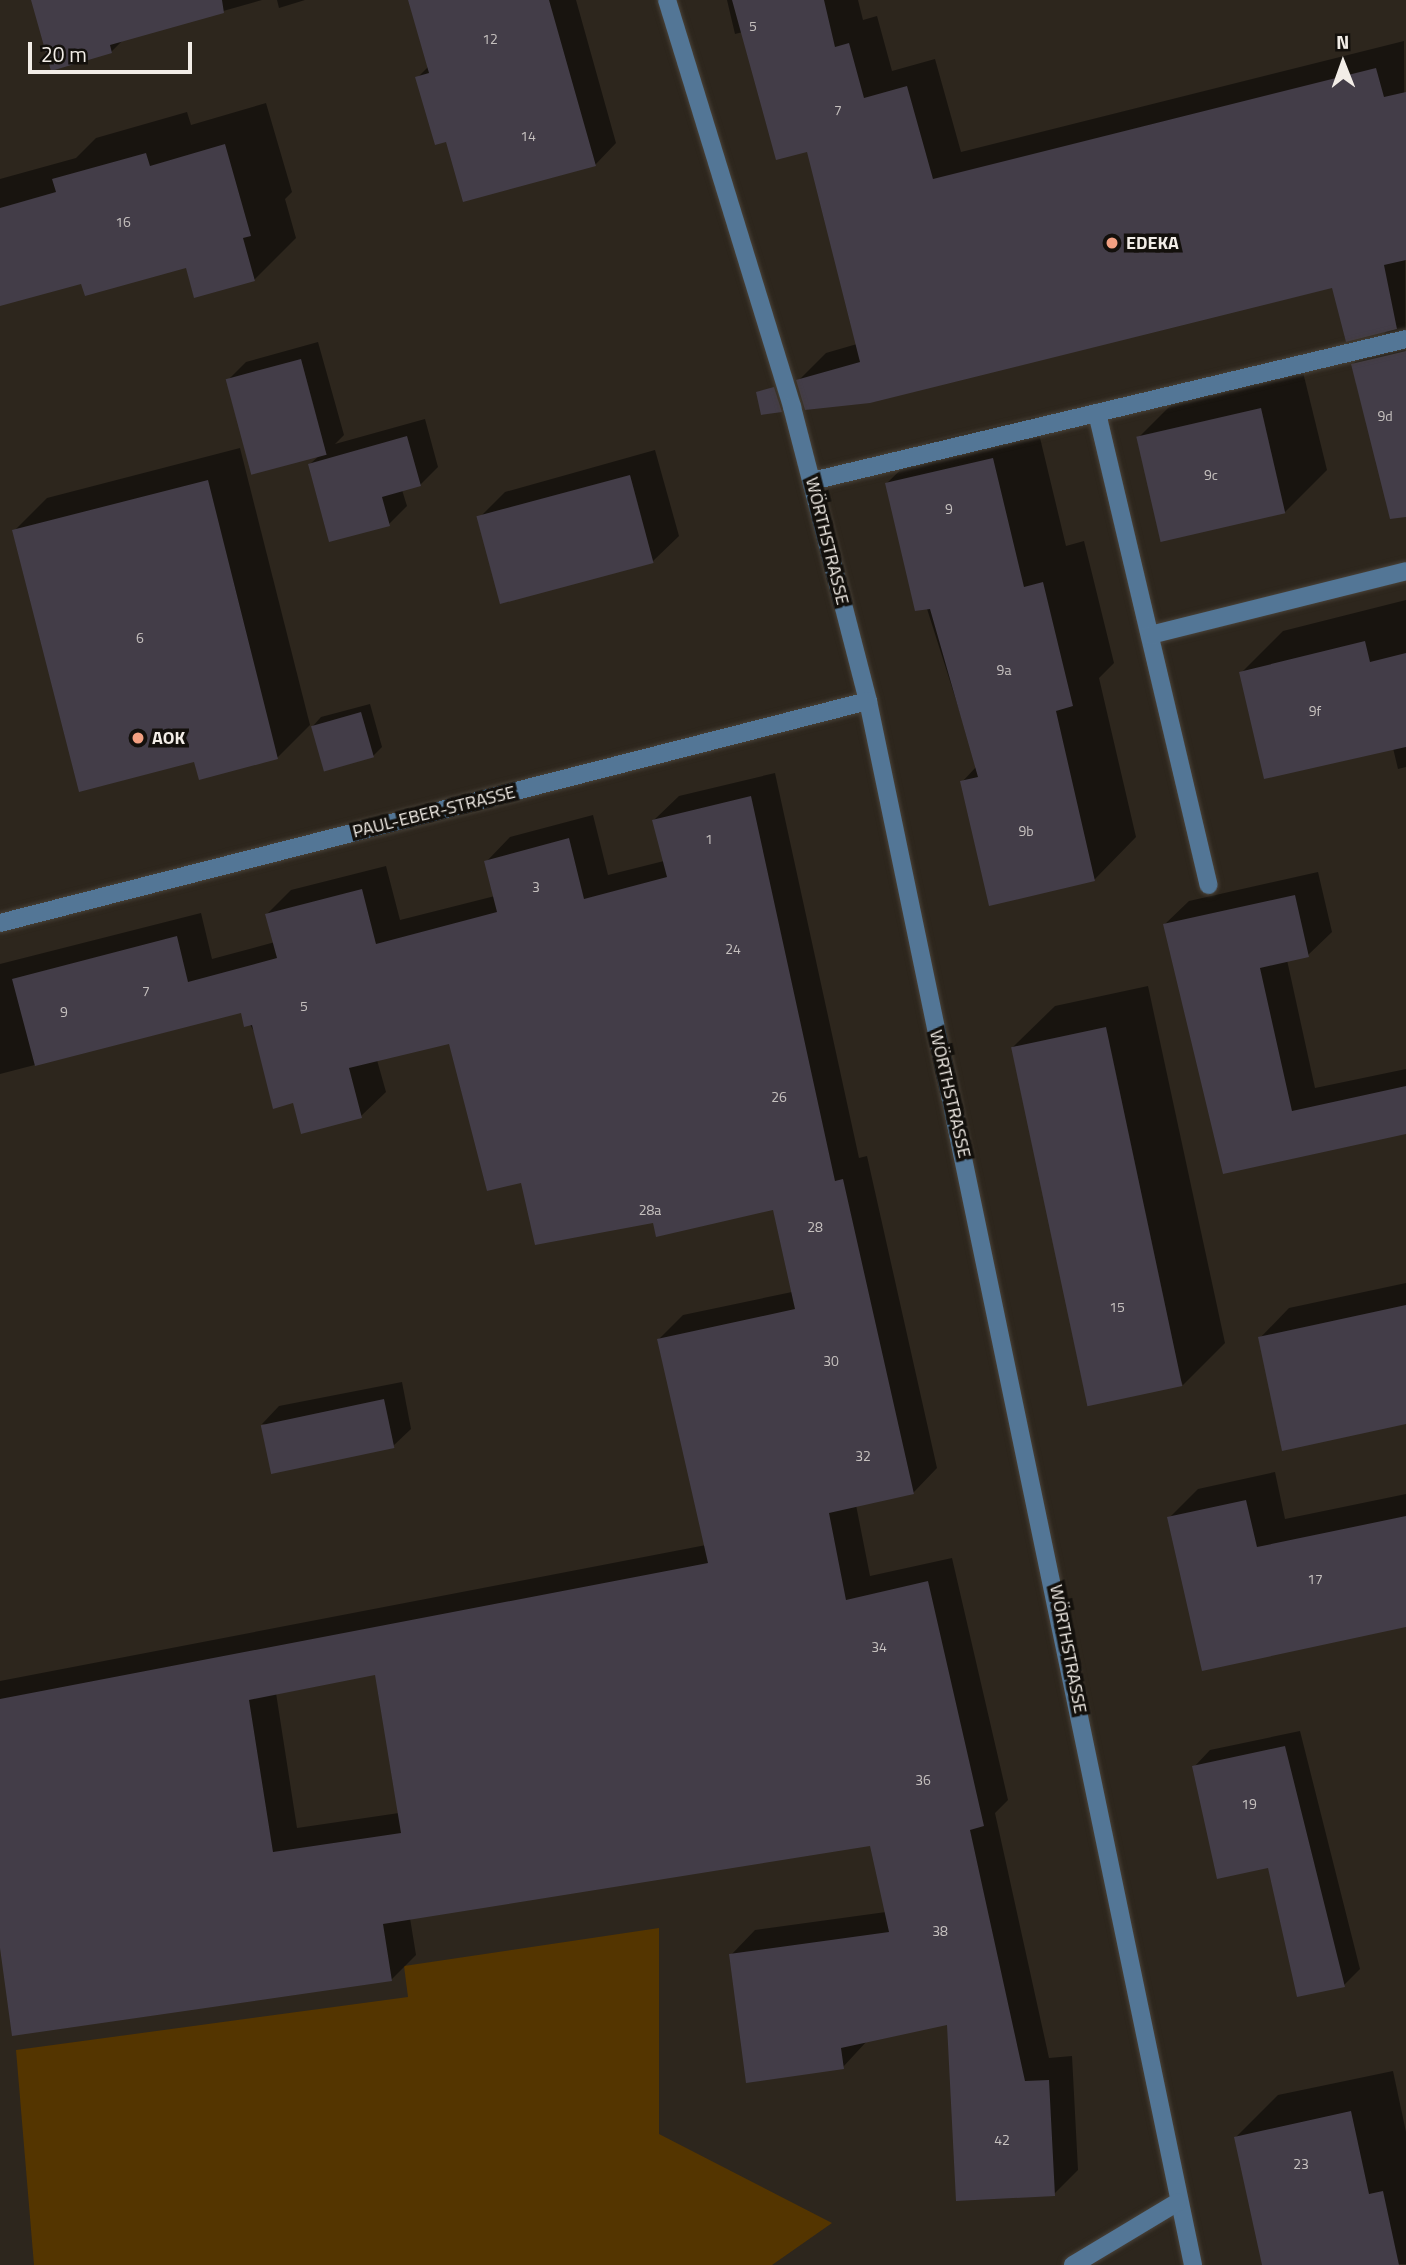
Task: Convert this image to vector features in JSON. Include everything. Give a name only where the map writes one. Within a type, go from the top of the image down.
[{"type":"street","name":"WÖRTHSTRASSE","points":[[667,0],[811,481],[868,701],[1010,1363],[1178,2202],[1194,2265]]},
{"type":"street","points":[[811,481],[1406,339]]},
{"type":"street","points":[[1097,413],[1209,885]]},
{"type":"street","points":[[1150,635],[1406,572]]},
{"type":"street","name":"PAUL-EBER-STRASSE","points":[[0,923],[868,701]]},
{"type":"street","points":[[1073,2265],[1178,2202]]},
{"type":"shaded area","points":[[659,1928],[659,2134],[832,2223],[772,2265],[34,2265],[16,2050],[408,1997],[404,1966]]},
{"type":"building","points":[[31,0],[222,0],[224,13],[110,45],[112,53],[51,71]]},
{"type":"building","points":[[408,0],[549,0],[596,166],[463,202],[446,142],[435,145],[415,77],[429,73]]},
{"type":"building","points":[[732,0],[824,0],[835,47],[849,43],[864,98],[907,86],[933,179],[1376,68],[1384,97],[1406,92],[1406,260],[1384,265],[1397,329],[1346,342],[1332,288],[870,403],[805,410],[796,380],[860,362],[807,152],[776,160]]},
{"type":"building","points":[[225,144],[251,236],[243,238],[255,281],[194,298],[186,268],[85,296],[81,284],[0,306],[0,208],[56,192],[52,179],[146,153],[150,166]]},
{"type":"building","points":[[1406,351],[1406,517],[1390,519],[1351,364]]},
{"type":"building","points":[[301,359],[327,455],[251,475],[226,379]]},
{"type":"building","points":[[774,387],[782,412],[761,415],[756,392]]},
{"type":"building","points":[[1261,408],[1285,513],[1161,542],[1136,437]]},
{"type":"building","points":[[407,436],[421,486],[382,497],[390,526],[329,542],[308,464]]},
{"type":"building","points":[[993,458],[1024,587],[1043,582],[1073,706],[1056,711],[1095,881],[989,906],[960,781],[978,777],[930,609],[915,611],[885,483]]},
{"type":"building","points":[[630,475],[654,563],[500,604],[476,516]]},
{"type":"building","points":[[208,480],[278,759],[199,780],[194,762],[79,792],[12,530]]},
{"type":"building","points":[[1365,641],[1370,662],[1406,653],[1406,747],[1264,779],[1239,672]]},
{"type":"building","points":[[361,712],[374,757],[324,772],[311,726]]},
{"type":"building","points":[[751,796],[835,1181],[843,1179],[914,1494],[829,1513],[846,1600],[928,1581],[984,1826],[970,1830],[1025,2081],[1049,2080],[1055,2196],[956,2201],[947,2025],[841,2048],[844,2069],[746,2083],[729,1954],[889,1932],[870,1846],[383,1924],[392,1981],[12,2036],[0,1948],[0,1699],[708,1563],[657,1339],[795,1309],[773,1210],[656,1237],[653,1223],[535,1245],[521,1183],[487,1191],[449,1044],[349,1068],[362,1118],[301,1134],[293,1103],[273,1109],[252,1025],[244,1027],[241,1013],[35,1066],[12,979],[177,936],[188,982],[277,958],[265,914],[362,889],[376,944],[497,912],[484,861],[569,838],[584,899],[667,877],[652,820]],"holes":[[[375,1675],[401,1833],[273,1852],[249,1700]]]},
{"type":"building","points":[[1295,895],[1309,957],[1260,968],[1292,1111],[1406,1086],[1406,1134],[1223,1174],[1163,924]]},
{"type":"building","points":[[1106,1027],[1182,1386],[1087,1406],[1011,1047]]},
{"type":"building","points":[[1406,1305],[1406,1424],[1282,1451],[1258,1337]]},
{"type":"building","points":[[384,1399],[394,1448],[271,1474],[261,1425]]},
{"type":"building","points":[[1246,1500],[1257,1547],[1406,1516],[1406,1627],[1202,1671],[1167,1517]]},
{"type":"building","points":[[1285,1746],[1345,1987],[1297,1997],[1268,1868],[1217,1879],[1192,1766]]},
{"type":"building","points":[[1351,2111],[1369,2194],[1383,2191],[1399,2265],[1262,2265],[1234,2137]]},
{"type":"place","name":"EDEKA","points":[[1112,243]]},
{"type":"place","name":"AOK","points":[[138,738]]}]
